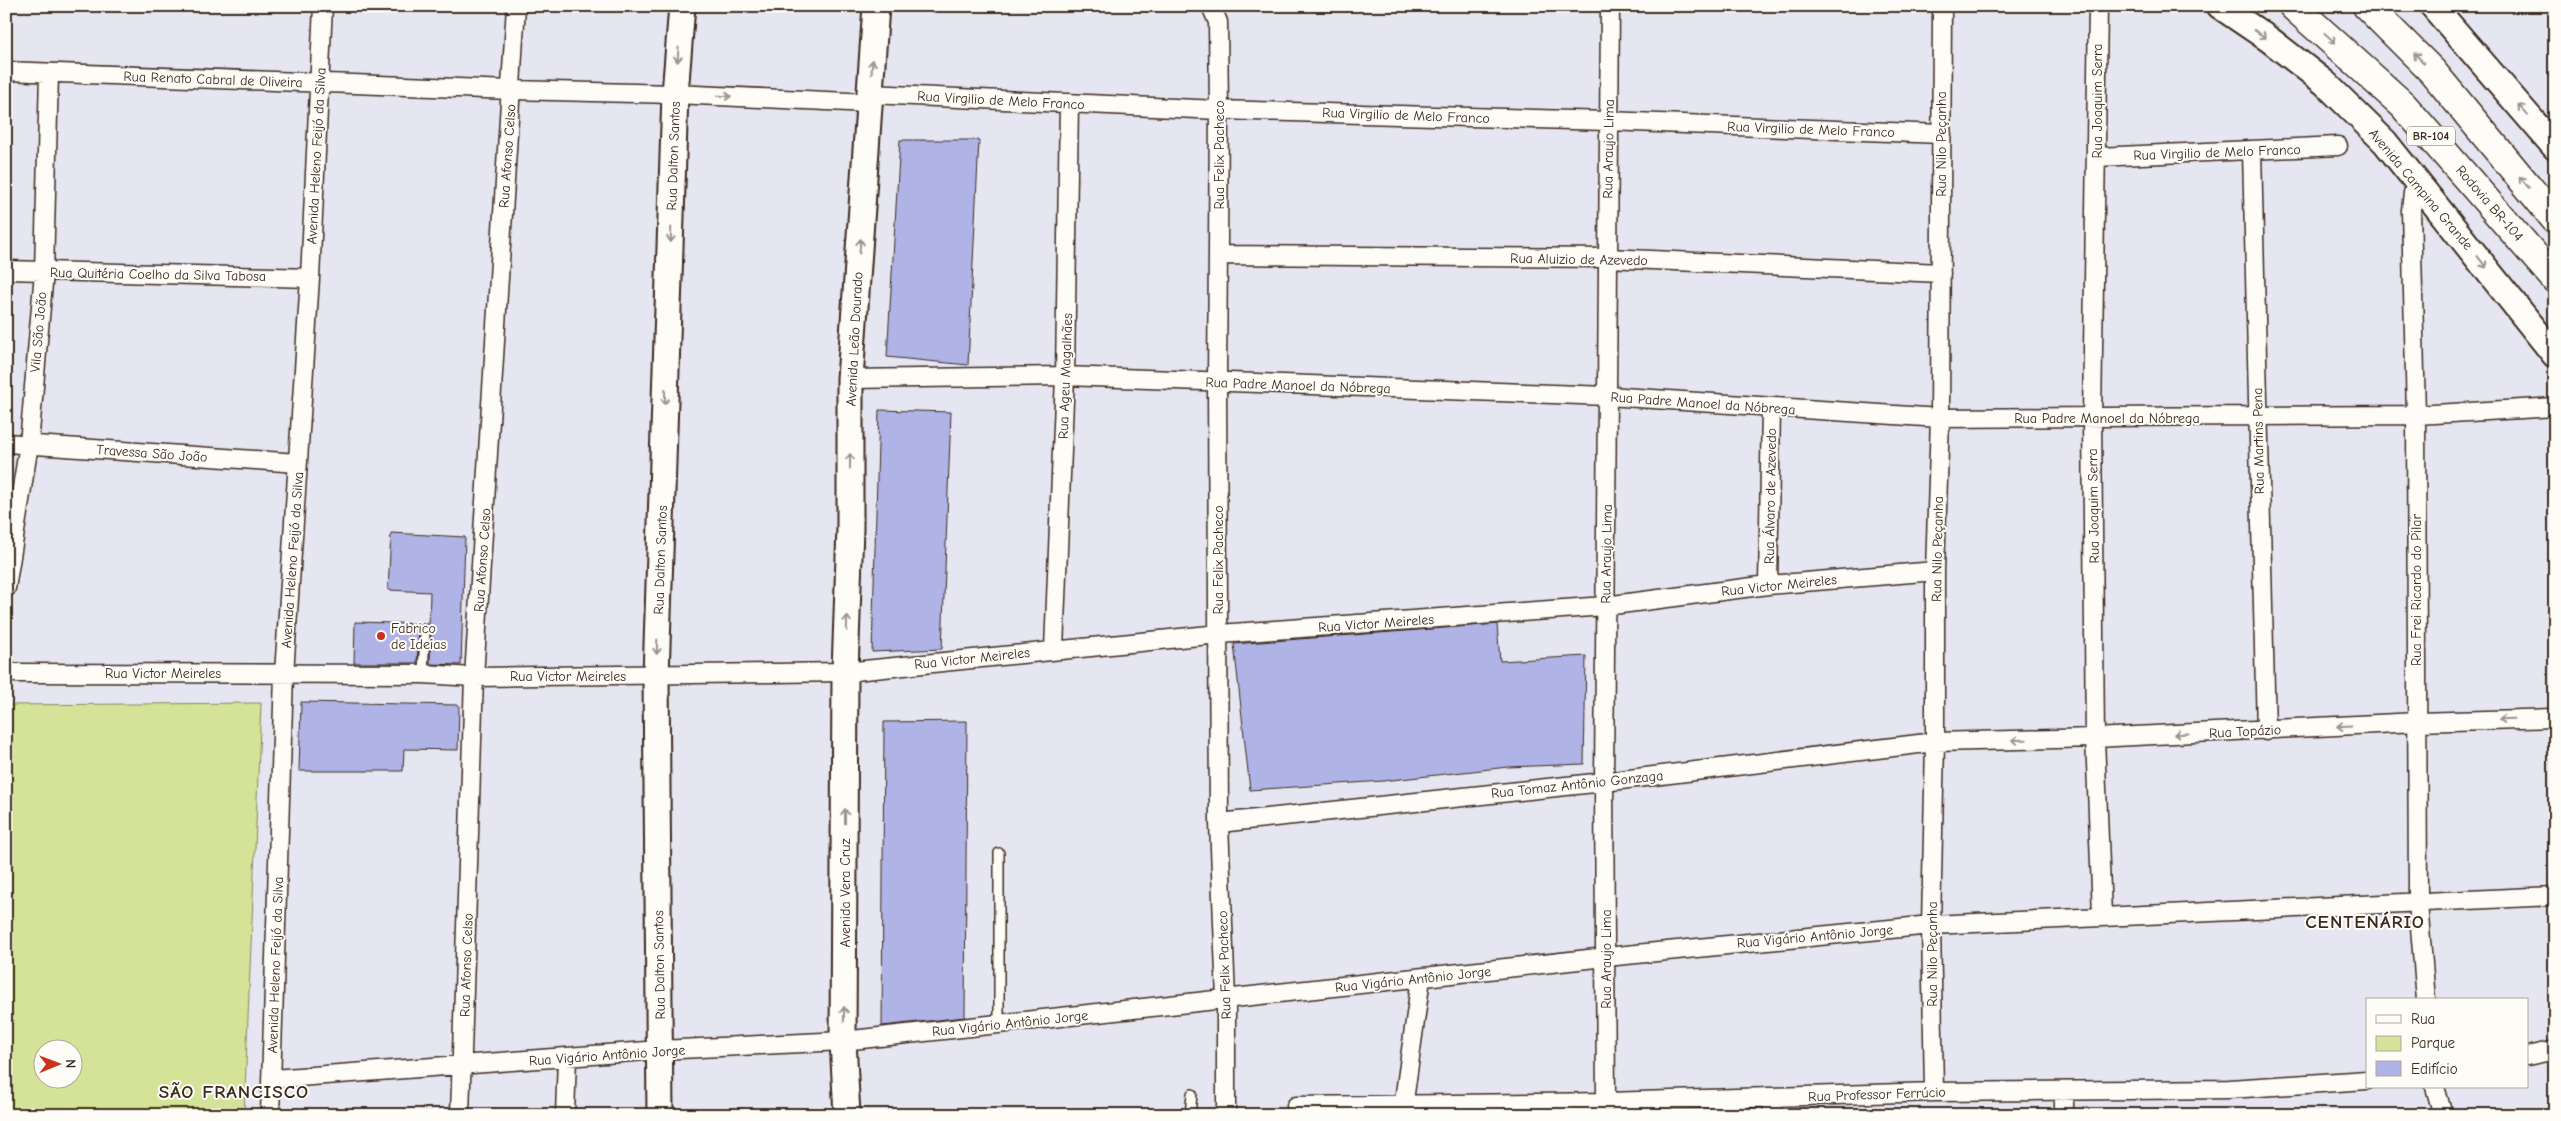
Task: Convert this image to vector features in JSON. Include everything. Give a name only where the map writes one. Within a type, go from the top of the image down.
[{"type":"highway","name":"Rodovia BR-104","points":[[2293,6],[2403,105],[2555,279]]},
{"type":"highway","name":"BR-104","points":[[2367,6],[2432,71],[2555,219]]},
{"type":"main road","name":"Rua Dalton Santos","points":[[660,1115],[656,676],[675,94],[682,6]]},
{"type":"main road","name":"Avenida Leão Dourado","points":[[845,672],[850,528],[850,379],[876,6]]},
{"type":"main road","name":"Avenida Campina Grande","points":[[2220,6],[2270,40],[2325,83],[2385,142],[2555,355]]},
{"type":"main road","points":[[2433,6],[2555,147]]},
{"type":"main road","name":"Avenida Vera Cruz","points":[[845,672],[844,1041],[847,1115]]},
{"type":"street","name":"Avenida Heleno Feijó da Silva","points":[[270,1115],[284,674],[310,278],[323,6]]},
{"type":"street","name":"Rua Afonso Celso","points":[[460,1115],[474,677],[516,6]]},
{"type":"street","name":"Rua Felix Pacheco","points":[[1211,6],[1218,22],[1219,823],[1226,999],[1226,1115]]},
{"type":"street","name":"Rua Araujo Lima","points":[[1606,1102],[1604,782],[1608,396],[1606,258],[1610,6]]},
{"type":"street","name":"Rua Nilo Peçanha","points":[[1934,1092],[1931,925],[1935,742],[1935,571],[1940,418],[1942,6]]},
{"type":"street","name":"Rua Joaquim Serra","points":[[2098,6],[2092,418],[2095,738],[2102,915]]},
{"type":"street","name":"Rua Renato Cabral de Oliveira","points":[[6,71],[511,90],[870,98]]},
{"type":"street","name":"Vila São João","points":[[6,588],[29,444],[44,272],[49,74]]},
{"type":"street","name":"Rua Virgilio de Melo Franco","points":[[870,98],[1608,121],[1942,134]]},
{"type":"street","name":"Rua Ageu Magalhães","points":[[1054,649],[1066,376],[1069,103]]},
{"type":"street","name":"Rua Virgilio de Melo Franco","points":[[2097,157],[2252,152],[2338,146]]},
{"type":"street","name":"Rua Martins Pena","points":[[2252,152],[2266,731]]},
{"type":"street","name":"Rua Frei Ricardo do Pilar","points":[[2418,181],[2413,193],[2411,210],[2416,416],[2418,903],[2426,998]]},
{"type":"street","name":"Rua Aluizio de Azevedo","points":[[1218,255],[1606,258],[1941,273]]},
{"type":"street","name":"Rua Quitéria Coelho da Silva Tabosa","points":[[6,270],[310,278]]},
{"type":"street","name":"Rua Padre Manoel da Nóbrega","points":[[850,379],[1066,376],[1608,396],[1940,418],[2416,416],[2555,407]]},
{"type":"street","name":"Rua Álvaro de Azevedo","points":[[1768,585],[1771,408]]},
{"type":"street","name":"Travessa São João","points":[[6,443],[298,464]]},
{"type":"street","name":"Rua Victor Meireles","points":[[6,672],[423,674],[474,677],[845,672],[1054,649],[1219,634],[1605,606],[1768,585],[1935,571]]},
{"type":"street","name":"Rua Topázio","points":[[1935,742],[2095,738],[2417,722],[2555,718]]},
{"type":"street","name":"Rua Tomaz Antônio Gonzaga","points":[[1219,823],[1604,782],[1935,742]]},
{"type":"street","name":"Rua Vigário Antônio Jorge","points":[[272,1079],[660,1050],[844,1041],[1606,957],[1931,925],[2102,915],[2555,896]]},
{"type":"street","points":[[1402,1110],[1421,978]]},
{"type":"street","points":[[2528,1056],[2555,1050]]},
{"type":"street","points":[[565,1115],[567,1057]]},
{"type":"street","name":"Rua Professor Ferrúcio","points":[[1296,1106],[1402,1110],[1934,1092],[2229,1089],[2366,1080]]},
{"type":"street","points":[[2435,1088],[2443,1115]]},
{"type":"street","points":[[2064,1092],[2064,1115]]},
{"type":"street","points":[[1772,1097],[1773,1115]]},
{"type":"lane","points":[[423,674],[425,631]]},
{"type":"lane","points":[[999,853],[999,1025]]},
{"type":"lane","points":[[1190,1115],[1192,1094]]},
{"type":"green space","points":[[261,703],[244,1115],[6,1115],[6,705]]},
{"type":"building","points":[[900,140],[979,140],[968,365],[887,357]]},
{"type":"building","points":[[879,410],[951,412],[942,649],[872,652]]},
{"type":"building","points":[[391,533],[465,537],[461,665],[430,664],[431,631],[425,625],[419,630],[417,663],[354,663],[355,622],[429,624],[430,592],[388,590]]},
{"type":"building","points":[[1497,624],[1500,661],[1586,656],[1584,764],[1508,767],[1383,781],[1250,790],[1234,644]]},
{"type":"building","points":[[301,702],[459,705],[458,750],[404,749],[403,771],[299,771]]},
{"type":"building","points":[[967,721],[965,1017],[882,1026],[884,722]]},
{"type":"place","name":"Fabrico de Ideias","points":[[381,636]]},
{"type":"district","name":"CENTENÁRIO","points":[[2365,921]]},
{"type":"district","name":"SÃO FRANCISCO","points":[[234,1091]]}]
